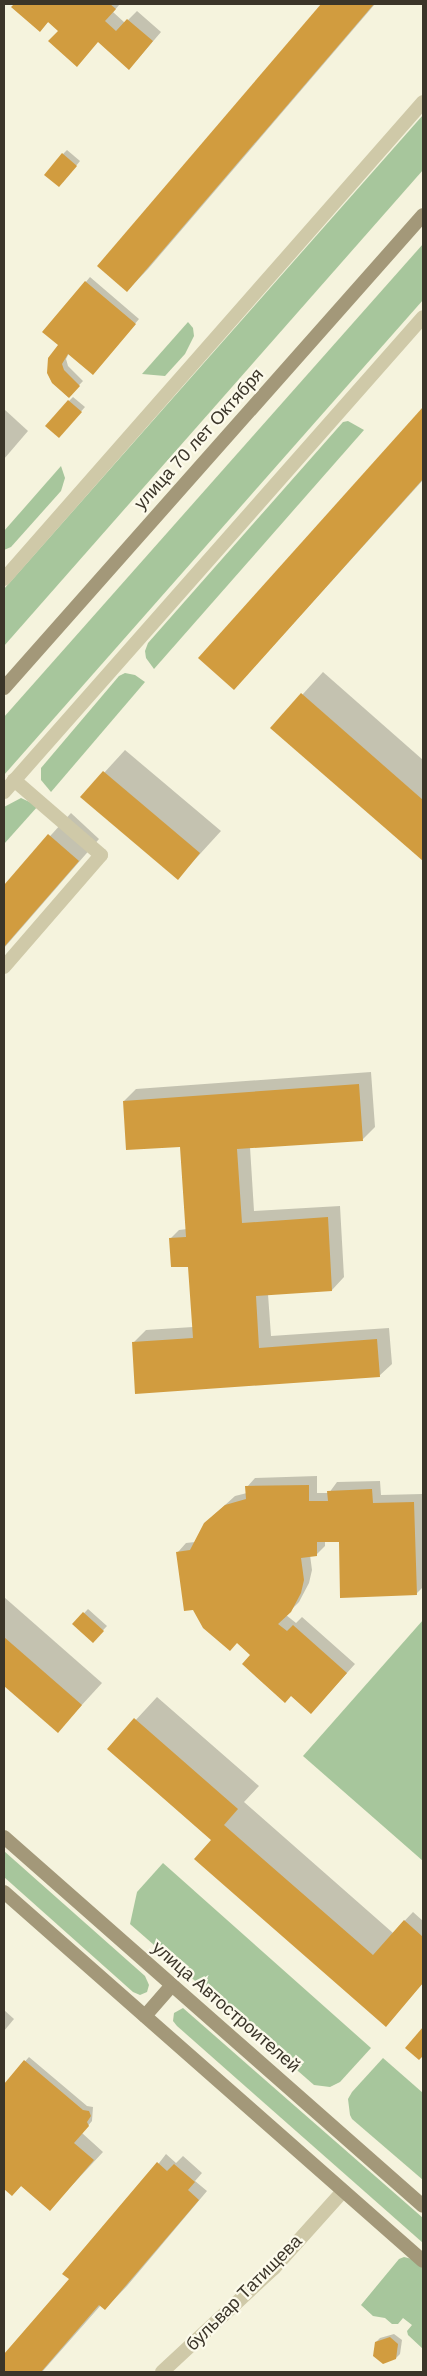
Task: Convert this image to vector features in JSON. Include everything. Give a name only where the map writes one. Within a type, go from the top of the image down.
[{"type":"main road","name":"улица 70 лет Октября","points":[[4,688],[423,215]]},
{"type":"main road","name":"улица Автостроителей","points":[[4,1837],[423,2206]]},
{"type":"main road","points":[[4,1892],[423,2261]]},
{"type":"main road","points":[[145,2016],[172,1985]]},
{"type":"street","points":[[4,578],[423,102]]},
{"type":"street","points":[[4,792],[423,317]]},
{"type":"street","points":[[4,967],[100,855],[14,780]]},
{"type":"street","name":"бульвар Татищева","points":[[162,2372],[274,2268],[343,2191]]},
{"type":"green space","points":[[423,115],[423,170],[4,646],[4,589]]},
{"type":"green space","points":[[423,244],[423,300],[4,775],[4,717]]},
{"type":"green space","points":[[188,322],[193,328],[194,336],[185,354],[165,376],[142,374]]},
{"type":"green space","points":[[348,421],[364,430],[154,669],[146,658],[145,651],[148,643],[343,422]]},
{"type":"green space","points":[[61,466],[65,478],[61,491],[11,547],[4,550],[4,531]]},
{"type":"green space","points":[[125,673],[135,675],[145,682],[51,792],[41,780],[41,768],[119,676]]},
{"type":"green space","points":[[21,798],[38,806],[4,844],[4,807]]},
{"type":"green space","points":[[423,1620],[423,1861],[303,1756]]},
{"type":"green space","points":[[4,1851],[145,1976],[149,1985],[147,1992],[140,1995],[133,1992],[4,1877]]},
{"type":"green space","points":[[163,1863],[371,2048],[340,2082],[330,2087],[314,2085],[130,1924],[137,1892]]},
{"type":"green space","points":[[183,2008],[423,2218],[423,2243],[177,2026],[173,2021],[174,2013]]},
{"type":"green space","points":[[383,2058],[423,2093],[423,2180],[352,2119],[350,2115],[348,2099],[352,2092]]},
{"type":"green space","points":[[404,2257],[412,2259],[423,2268],[423,2349],[408,2335],[407,2331],[412,2325],[403,2318],[398,2324],[392,2324],[385,2318],[373,2316],[361,2305],[399,2259]]},
{"type":"building","points":[[14,4],[110,4],[116,9],[105,21],[116,31],[127,19],[153,41],[129,70],[98,42],[77,67],[48,41],[58,31],[48,22],[40,32],[11,7]]},
{"type":"building","points":[[321,4],[374,4],[127,292],[97,266]]},
{"type":"building","points":[[62,153],[77,166],[59,187],[44,175]]},
{"type":"building","points":[[85,281],[136,324],[93,375],[68,354],[62,364],[64,370],[80,386],[69,398],[52,383],[47,373],[48,358],[58,345],[42,332]]},
{"type":"building","points":[[68,400],[82,412],[59,438],[45,426]]},
{"type":"building","points":[[423,407],[423,479],[234,690],[198,658]]},
{"type":"building","points":[[301,693],[423,800],[423,861],[270,728]]},
{"type":"building","points":[[103,771],[200,853],[178,880],[80,797]]},
{"type":"building","points":[[48,834],[79,861],[4,947],[4,885]]},
{"type":"building","points":[[359,1084],[363,1141],[237,1149],[242,1223],[328,1217],[332,1291],[256,1296],[259,1348],[377,1339],[380,1377],[135,1394],[132,1342],[193,1338],[188,1267],[171,1267],[169,1238],[186,1237],[180,1147],[126,1150],[123,1101]]},
{"type":"building","points":[[309,1485],[309,1501],[328,1501],[327,1491],[372,1489],[373,1503],[414,1502],[417,1595],[340,1598],[339,1542],[317,1542],[317,1556],[301,1558],[304,1580],[301,1593],[291,1612],[278,1624],[287,1631],[293,1625],[347,1673],[311,1714],[291,1696],[285,1703],[242,1664],[250,1655],[237,1643],[230,1651],[203,1628],[193,1610],[184,1611],[176,1552],[190,1550],[204,1523],[225,1505],[246,1499],[245,1486]]},
{"type":"building","points":[[83,1612],[104,1631],[93,1643],[72,1624]]},
{"type":"building","points":[[4,1637],[82,1705],[58,1733],[4,1686]]},
{"type":"building","points":[[134,1718],[238,1809],[224,1825],[373,1955],[404,1920],[423,1937],[423,1983],[386,2027],[194,1859],[211,1840],[107,1749]]},
{"type":"building","points":[[423,2027],[423,2056],[419,2060],[405,2048]]},
{"type":"building","points":[[24,2060],[83,2110],[89,2111],[91,2116],[87,2122],[89,2126],[74,2143],[94,2160],[50,2211],[21,2186],[12,2196],[4,2189],[4,2084]]},
{"type":"building","points":[[157,2162],[167,2171],[174,2164],[195,2182],[188,2190],[199,2200],[105,2310],[99,2305],[41,2372],[4,2372],[4,2354],[69,2279],[62,2274]]},
{"type":"building","points":[[390,2337],[398,2344],[396,2359],[383,2364],[373,2356],[375,2342]]}]
